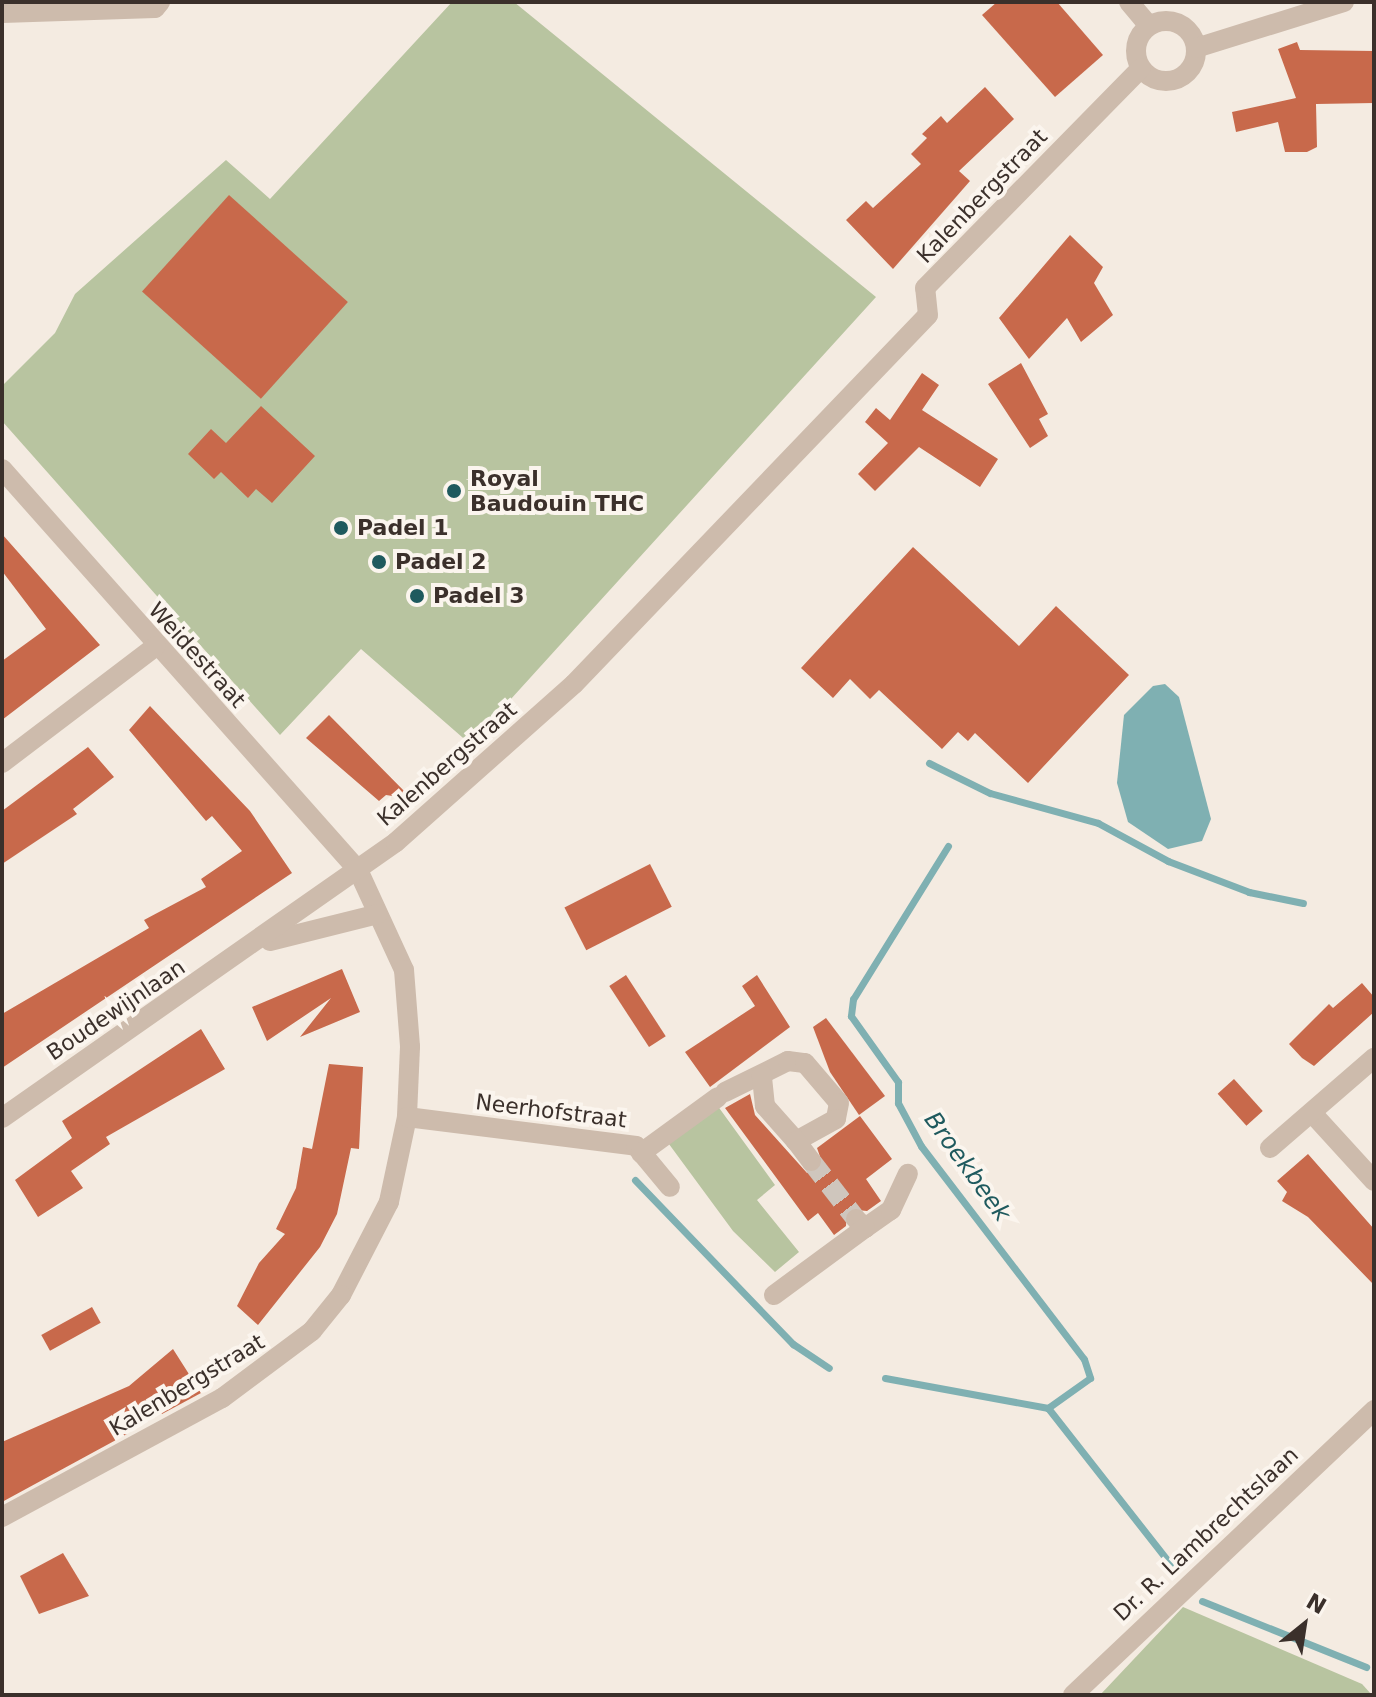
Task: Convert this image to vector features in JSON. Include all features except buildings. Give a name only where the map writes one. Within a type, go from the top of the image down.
[{"type":"street","points":[[2,13],[155,8],[160,2]]},
{"type":"street","points":[[1129,2],[1149,26]]},
{"type":"street","points":[[1196,48],[1344,2]]},
{"type":"street","points":[[1173,22],[1196,48],[1191,67],[1176,79],[1157,80],[1141,68],[1136,45],[1149,26],[1173,22]]},
{"type":"street","name":"Kalenbergstraat","points":[[2,1517],[222,1398],[312,1331],[381,1222],[407,1117],[404,970],[358,870],[585,672],[928,315],[925,288],[1141,68]]},
{"type":"street","name":"Weidestraat","points":[[2,469],[358,870]]},
{"type":"street","points":[[2,763],[156,646]]},
{"type":"street","name":"Boudewijnlaan","points":[[2,1118],[259,943],[358,870]]},
{"type":"street","name":"Boudewijnlaan","points":[[259,943],[378,914]]},
{"type":"street","points":[[1270,1148],[1374,1058]]},
{"type":"street","points":[[641,1153],[721,1095],[788,1061],[805,1063],[839,1103],[836,1119],[796,1141]]},
{"type":"street","points":[[762,1075],[765,1106],[811,1161]]},
{"type":"street","points":[[1312,1113],[1374,1181]]},
{"type":"street","name":"Neerhofstraat","points":[[407,1117],[636,1146],[670,1187]]},
{"type":"street","points":[[774,1295],[861,1224],[891,1210],[908,1174]]},
{"type":"street","name":"Dr. R. Lambrechtslaan","points":[[1072,1694],[1374,1410]]},
{"type":"green space","name":"Royal Baudouin THC","points":[[452,2],[514,2],[876,297],[470,744],[361,649],[280,735],[2,421],[2,386],[55,333],[75,294],[226,160],[270,199]]},
{"type":"green space","points":[[717,1105],[775,1185],[757,1200],[799,1252],[775,1272],[733,1231],[666,1140]]},
{"type":"green space","points":[[1183,1607],[1362,1684],[1372,1695],[1100,1695]]},
{"type":"water","points":[[1165,684],[1179,697],[1211,819],[1202,841],[1168,849],[1128,822],[1117,783],[1124,715],[1153,686]]},
{"type":"waterway","name":"Broekbeek","points":[[929,763],[990,793],[1098,823],[1168,861],[1249,892],[1303,903]]},
{"type":"waterway","name":"Broekbeek","points":[[948,846],[853,999],[851,1016],[898,1082],[898,1103],[921,1146],[1084,1359],[1090,1378],[1048,1408]]},
{"type":"waterway","name":"Broekbeek","points":[[635,1180],[793,1344],[829,1368]]},
{"type":"waterway","name":"Broekbeek","points":[[885,1378],[1048,1408],[1176,1571]]},
{"type":"waterway","name":"Broekbeek","points":[[1202,1601],[1366,1667]]},
{"type":"tunnel","points":[[811,1161],[856,1219]]},
{"type":"place","name":"Royal Baudouin THC","points":[[454,491]]},
{"type":"place","name":"Padel 1","points":[[341,528]]},
{"type":"place","name":"Padel 2","points":[[379,562]]},
{"type":"place","name":"Padel 3","points":[[417,596]]}]
